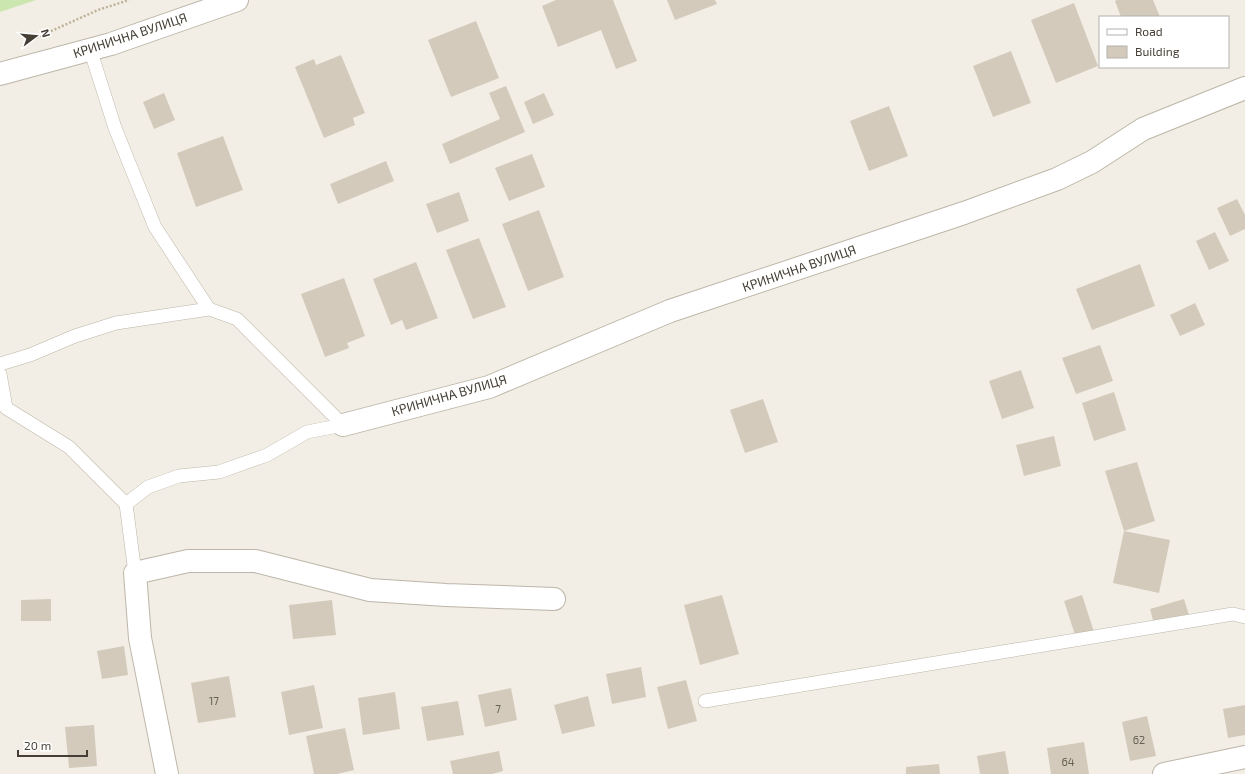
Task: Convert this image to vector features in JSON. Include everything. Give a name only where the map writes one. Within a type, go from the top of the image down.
[{"type":"street","name":"КРИНИЧНА ВУЛИЦЯ","points":[[0,74],[90,50],[237,0]]},
{"type":"street","name":"КРИНИЧНА ВУЛИЦЯ","points":[[343,425],[489,387],[670,312],[964,213],[1050,182],[1092,162],[1142,129],[1245,88]]},
{"type":"street","points":[[167,774],[140,638],[135,573],[188,561],[255,561],[370,590],[446,595],[554,599]]},
{"type":"street","points":[[1164,774],[1245,757]]},
{"type":"lane","points":[[90,50],[115,128],[155,226],[208,309]]},
{"type":"lane","points":[[0,364],[30,355],[75,336],[116,323],[208,309],[237,319],[343,425]]},
{"type":"lane","points":[[0,374],[6,408],[69,447],[126,504],[135,573]]},
{"type":"lane","points":[[126,504],[148,487],[179,476],[219,472],[267,455],[307,432],[343,425]]},
{"type":"lane","points":[[705,700],[1233,614],[1245,617]]},
{"type":"path","points":[[28,41],[98,10],[129,0]]},
{"type":"green space","points":[[0,0],[36,0],[0,12]]},
{"type":"building","points":[[556,0],[613,0],[637,61],[616,69],[601,30],[558,47],[542,6]]},
{"type":"building","points":[[667,0],[715,0],[717,4],[675,20]]},
{"type":"building","points":[[1153,0],[1160,16],[1121,16],[1115,1]]},
{"type":"building","points":[[1074,3],[1098,66],[1056,83],[1031,20]]},
{"type":"building","points":[[476,21],[499,78],[451,97],[428,40]]},
{"type":"building","points":[[1011,51],[1031,103],[993,117],[973,66]]},
{"type":"building","points":[[341,55],[365,113],[353,118],[355,125],[324,138],[295,67],[314,59],[316,65]]},
{"type":"building","points":[[506,86],[525,132],[450,164],[442,144],[500,119],[489,93]]},
{"type":"building","points":[[164,93],[175,120],[154,129],[143,102]]},
{"type":"building","points":[[544,93],[554,115],[533,124],[524,102]]},
{"type":"building","points":[[889,106],[908,156],[869,171],[850,121]]},
{"type":"building","points":[[223,136],[243,190],[196,207],[177,153]]},
{"type":"building","points":[[532,154],[545,187],[509,201],[495,168]]},
{"type":"building","points":[[386,161],[394,181],[338,204],[330,184]]},
{"type":"building","points":[[459,192],[469,221],[437,233],[426,204]]},
{"type":"building","points":[[1237,199],[1245,215],[1245,229],[1230,236],[1217,208]]},
{"type":"building","points":[[539,210],[564,277],[528,291],[502,224]]},
{"type":"building","points":[[1215,232],[1229,261],[1209,270],[1196,241]]},
{"type":"building","points":[[479,238],[506,307],[473,319],[446,250]]},
{"type":"building","points":[[416,262],[438,318],[406,330],[402,320],[391,325],[373,279]]},
{"type":"building","points":[[1140,264],[1155,306],[1092,330],[1076,289]]},
{"type":"building","points":[[344,278],[365,336],[347,343],[349,348],[325,357],[301,294]]},
{"type":"building","points":[[1195,303],[1205,325],[1180,336],[1170,315]]},
{"type":"building","points":[[1100,345],[1113,381],[1076,394],[1062,358]]},
{"type":"building","points":[[1021,370],[1034,408],[1002,419],[989,381]]},
{"type":"building","points":[[1114,392],[1126,430],[1094,441],[1082,403]]},
{"type":"building","points":[[763,399],[778,442],[745,453],[730,410]]},
{"type":"building","points":[[1054,436],[1061,466],[1024,476],[1016,445]]},
{"type":"building","points":[[1137,462],[1155,521],[1124,531],[1105,471]]},
{"type":"building","points":[[1124,531],[1170,540],[1159,593],[1113,583]]},
{"type":"building","points":[[722,595],[739,654],[700,665],[684,605]]},
{"type":"building","points":[[1082,595],[1094,632],[1076,638],[1064,601]]},
{"type":"building","points":[[51,599],[51,621],[21,621],[21,600]]},
{"type":"building","points":[[1184,599],[1189,615],[1154,624],[1150,609]]},
{"type":"building","points":[[332,600],[336,635],[293,639],[289,605]]},
{"type":"building","points":[[124,646],[128,675],[102,679],[97,651]]},
{"type":"building","points":[[641,667],[646,697],[612,704],[606,674]]},
{"type":"building","points":[[229,676],[236,717],[198,723],[191,683]]},
{"type":"building","points":[[686,680],[697,721],[668,729],[657,687]]},
{"type":"building","points":[[314,685],[323,728],[289,735],[281,692]]},
{"type":"building","points":[[511,688],[517,720],[485,727],[478,695]]},
{"type":"building","points":[[395,692],[400,729],[363,735],[358,698]]},
{"type":"building","points":[[588,696],[595,726],[562,734],[554,705]]},
{"type":"building","points":[[458,701],[464,735],[427,741],[421,707]]},
{"type":"building","points":[[1245,705],[1245,735],[1228,738],[1223,709]]},
{"type":"building","points":[[1147,716],[1156,756],[1130,761],[1122,722]]},
{"type":"building","points":[[94,725],[97,766],[69,768],[65,727]]},
{"type":"building","points":[[345,728],[354,770],[337,774],[314,774],[306,736]]},
{"type":"building","points":[[1084,742],[1089,774],[1051,774],[1047,748]]},
{"type":"building","points":[[499,751],[503,771],[492,774],[453,774],[450,761]]},
{"type":"building","points":[[1005,751],[1009,774],[980,774],[977,756]]},
{"type":"building","points":[[939,764],[940,774],[906,774],[906,767]]}]
